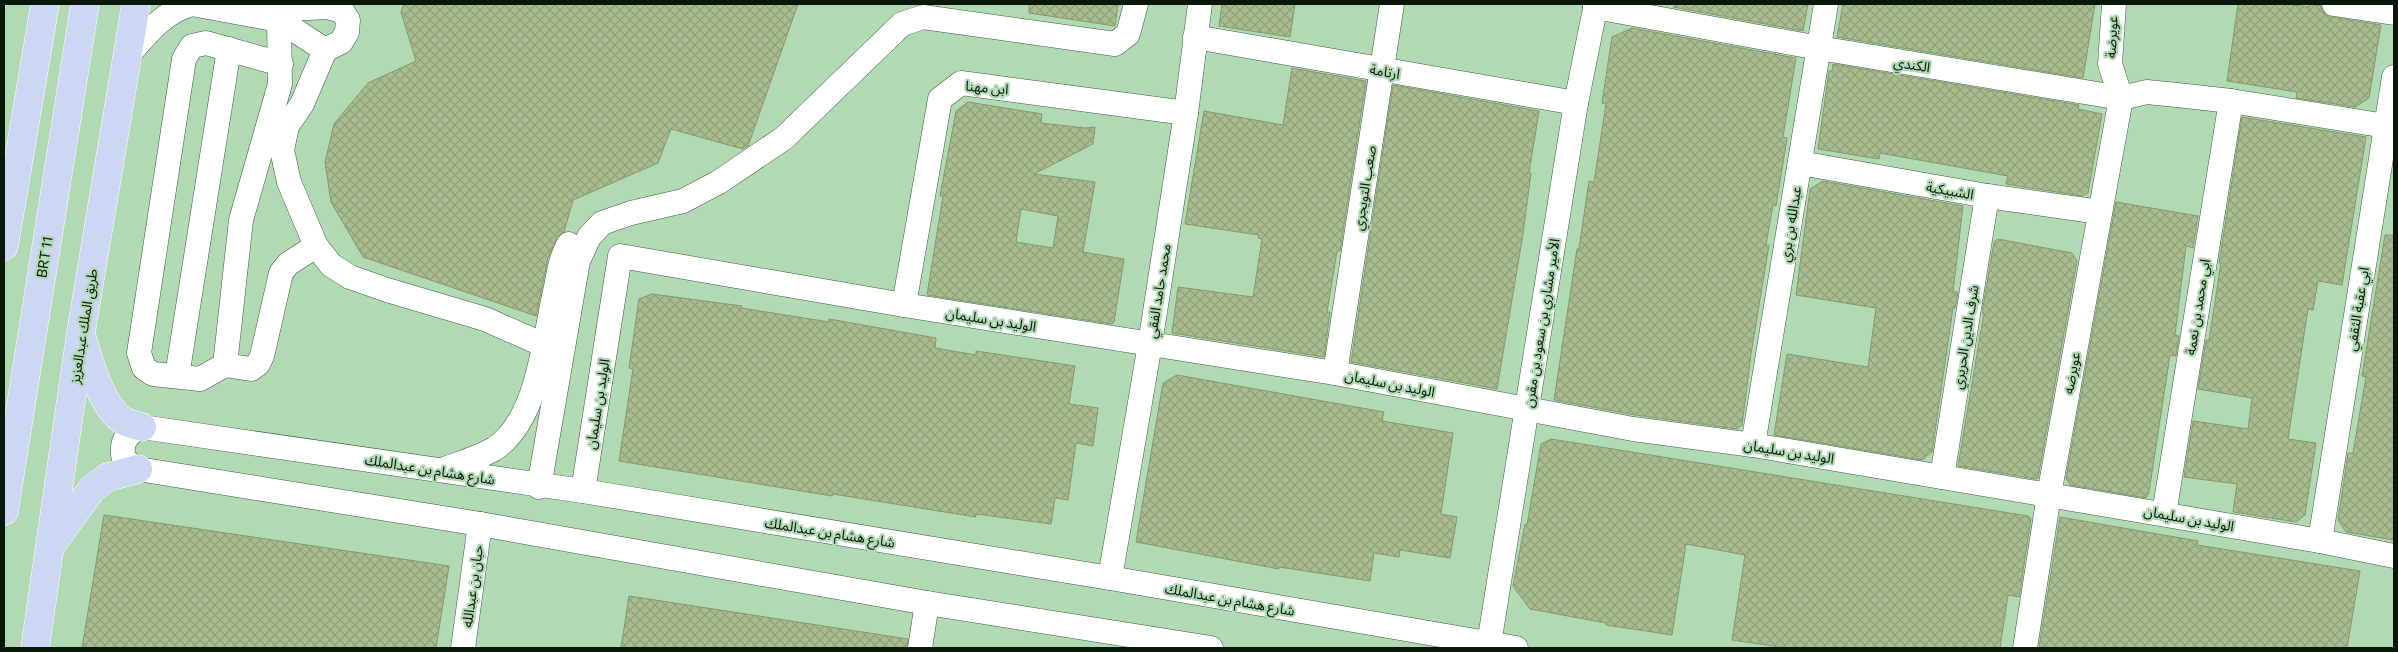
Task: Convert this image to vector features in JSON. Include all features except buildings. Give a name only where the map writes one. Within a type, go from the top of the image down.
[{"type":"main road","points":[[4,246],[45,4]]},
{"type":"main road","name":"BRT 11","points":[[4,511],[85,4]]},
{"type":"main road","name":"طريق الملك عبدالعزيز","points":[[35,648],[80,332],[136,4]]},
{"type":"main road","points":[[80,332],[90,365],[111,410],[124,421],[142,427]]},
{"type":"main road","points":[[50,546],[92,489],[108,477],[138,469]]},
{"type":"street","points":[[128,56],[161,19],[192,4],[273,12],[332,5],[342,11],[348,20],[347,32],[341,42],[325,50],[302,104],[287,126],[282,150],[289,182],[316,246],[331,266],[350,277],[485,320],[544,344]]},
{"type":"street","points":[[539,486],[578,261],[589,237],[602,223],[630,213],[683,201],[720,182],[784,138],[902,24],[923,18],[1115,44],[1128,34],[1136,4]]},
{"type":"street","name":"محمد حامد الفقي","points":[[1110,578],[1150,344],[1186,113],[1200,4]]},
{"type":"street","name":"صعب التويجري","points":[[1335,373],[1392,4]]},
{"type":"street","name":"عبدالله بن بري","points":[[1753,445],[1826,4]]},
{"type":"street","name":"عويرضة","points":[[2114,4],[2110,64],[2121,98]]},
{"type":"street","points":[[2334,4],[2394,13]]},
{"type":"street","name":"الكندي","points":[[1595,6],[1819,48],[2121,98],[2147,92],[2231,101],[2386,126]]},
{"type":"street","name":"الأمير مشاري بن سعود بن مقرن","points":[[1488,644],[1528,410],[1576,103],[1595,6]]},
{"type":"street","points":[[273,12],[325,50]]},
{"type":"street","points":[[225,365],[241,220],[277,98],[281,64],[273,12]]},
{"type":"street","name":"ارتامة","points":[[1195,37],[1576,103]]},
{"type":"street","points":[[281,64],[206,43],[198,43],[192,46],[184,58],[138,353],[144,368],[153,374],[200,379],[225,365],[251,369],[258,364],[262,356],[277,281],[281,273],[288,264],[316,246]]},
{"type":"street","points":[[178,376],[229,49]]},
{"type":"street","name":"ابي عقبة الثقفي","points":[[2320,540],[2394,77]]},
{"type":"street","name":"ابن مهنا","points":[[904,305],[940,99],[961,83],[1186,113]]},
{"type":"street","name":"عويرضه","points":[[2024,648],[2049,496],[2121,98]]},
{"type":"street","name":"ابي محمد بن نعمة","points":[[2164,514],[2231,101]]},
{"type":"street","name":"الشبيكية","points":[[1800,163],[1987,196],[2100,212]]},
{"type":"street","points":[[440,470],[495,448],[514,430],[532,395],[566,248],[578,227],[593,211],[612,202],[648,195],[683,201]]},
{"type":"street","name":"شرف الدين الحريري","points":[[1942,477],[1987,196]]},
{"type":"street","name":"الوليد بن سليمان","points":[[583,492],[620,256],[904,305],[1335,373],[1633,429],[1753,445],[2320,540],[2394,556]]},
{"type":"street","points":[[142,427],[133,430],[126,438],[122,449],[124,460],[138,469],[480,524],[927,603],[1211,648]]},
{"type":"street","name":"شارع هشام بن عبدالملك","points":[[142,427],[583,492],[1110,578],[1516,648]]},
{"type":"street","name":"حبان بن عبدالله","points":[[463,648],[480,524]]},
{"type":"street","points":[[920,648],[927,603]]}]
